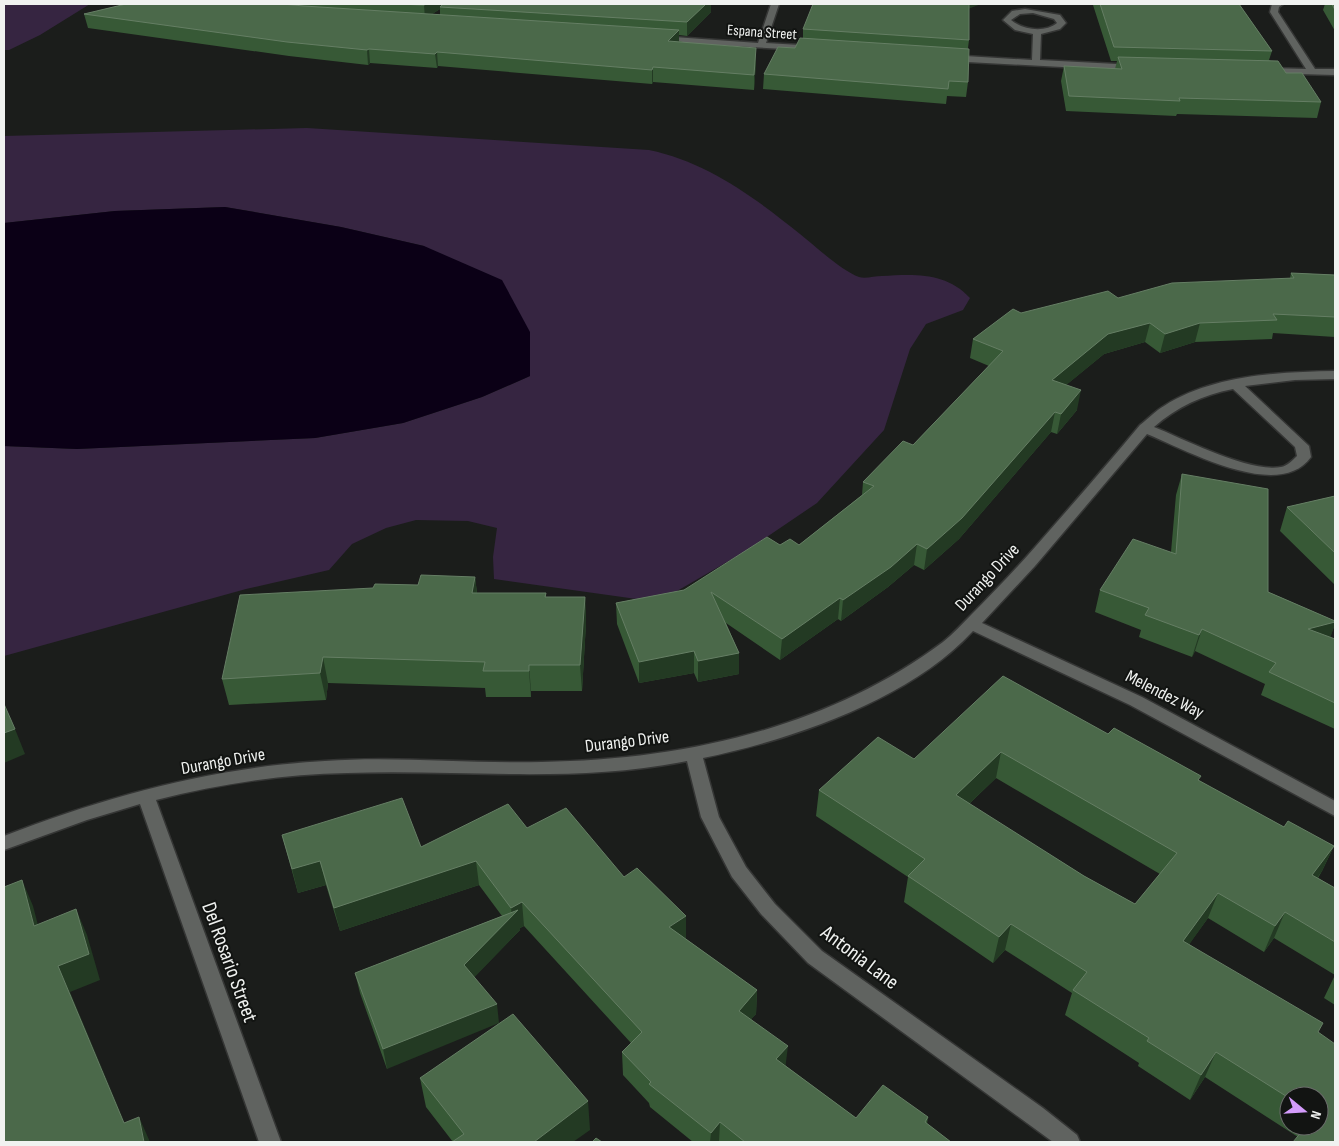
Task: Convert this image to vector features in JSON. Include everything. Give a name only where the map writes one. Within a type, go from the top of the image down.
[{"type":"street","points":[[761,45],[775,4]]},
{"type":"street","points":[[1278,4],[1274,12],[1312,71]]},
{"type":"street","points":[[1033,11],[1050,14],[1061,20],[1062,23],[1055,29],[1037,30],[1014,26],[1007,20],[1008,17],[1017,12],[1033,11]]},
{"type":"street","points":[[1036,63],[1037,30]]},
{"type":"street","name":"Espana Street","points":[[650,38],[827,50]]},
{"type":"street","points":[[940,57],[1148,68]]},
{"type":"street","points":[[1254,70],[1335,72]]},
{"type":"street","name":"Durango Drive","points":[[4,843],[117,804],[184,787],[263,774],[326,767],[420,765],[500,769],[618,765],[718,748],[794,727],[856,703],[899,679],[951,644],[1009,586],[1145,428],[1170,408],[1199,395],[1235,384],[1280,378],[1335,375]]},
{"type":"street","points":[[1145,428],[1254,469],[1281,471],[1296,466],[1304,457],[1302,446],[1235,384]]},
{"type":"street","name":"Melendez Way","points":[[971,624],[1136,701],[1335,810]]},
{"type":"street","name":"Antonia Lane","points":[[693,752],[710,817],[739,872],[768,909],[815,957],[1036,1115],[1069,1142]]},
{"type":"street","name":"Del Rosario Street","points":[[146,797],[270,1142]]},
{"type":"shaded area","points":[[4,4],[90,4],[40,35],[9,50],[4,50]]},
{"type":"shaded area","points":[[307,128],[649,150],[691,163],[729,183],[765,207],[852,274],[864,278],[906,275],[929,276],[951,283],[970,298],[963,310],[926,324],[910,349],[884,430],[817,503],[746,551],[658,602],[494,579],[493,557],[497,528],[468,521],[416,520],[386,528],[352,544],[329,570],[246,589],[4,656],[4,446],[77,449],[315,438],[403,423],[482,397],[530,376],[424,246],[341,227],[225,207],[115,211],[4,223],[4,136]]},
{"type":"shaded area","points":[[225,207],[341,227],[424,246],[502,280],[530,332],[530,376],[482,397],[403,423],[315,438],[77,449],[4,446],[4,223],[115,211]]},
{"type":"building","points":[[126,4],[282,4],[679,30],[668,41],[756,48],[754,75],[653,67],[652,70],[437,52],[435,54],[367,50],[287,42],[84,14]]},
{"type":"building","points":[[443,4],[706,4],[687,22],[440,7]]},
{"type":"building","points":[[813,4],[969,4],[969,40],[803,29]]},
{"type":"building","points":[[1100,4],[1239,4],[1272,51],[1114,47]]},
{"type":"building","points":[[800,38],[969,49],[968,82],[949,81],[948,89],[764,74],[778,47],[795,48]]},
{"type":"building","points":[[1118,57],[1278,61],[1286,73],[1302,73],[1321,102],[1179,98],[1180,101],[1069,96],[1064,66],[1122,69]]},
{"type":"building","points":[[1291,273],[1335,275],[1335,317],[1273,314],[1277,320],[1200,323],[1165,334],[1150,323],[1108,334],[1052,380],[1081,390],[1061,414],[1055,412],[962,518],[927,549],[917,544],[891,567],[843,600],[840,598],[782,639],[711,592],[739,653],[698,661],[694,651],[639,662],[616,603],[684,590],[767,537],[780,545],[790,539],[799,545],[874,486],[863,482],[903,441],[913,445],[1003,351],[973,339],[1013,309],[1021,313],[1108,291],[1118,298],[1172,283],[1294,278]]},
{"type":"building","points":[[1182,474],[1268,489],[1268,592],[1335,621],[1308,629],[1335,639],[1335,703],[1269,672],[1276,663],[1202,629],[1199,635],[1145,615],[1149,608],[1100,590],[1133,539],[1176,554]]},
{"type":"building","points":[[1335,496],[1335,553],[1287,507]]},
{"type":"building","points":[[421,575],[475,577],[472,593],[546,593],[545,597],[585,597],[580,665],[529,665],[529,671],[483,671],[485,662],[323,657],[320,673],[222,679],[240,595],[373,588],[375,584],[418,585]]},
{"type":"building","points":[[1003,676],[1108,734],[1114,728],[1201,776],[1198,780],[1284,827],[1288,821],[1334,846],[1312,875],[1335,888],[1335,942],[1285,912],[1275,926],[1218,893],[1183,941],[1323,1023],[1318,1032],[1335,1044],[1335,1142],[1293,1142],[1298,1136],[1329,1136],[1329,1086],[1279,1086],[1279,1092],[1216,1052],[1201,1075],[1147,1041],[1149,1038],[1073,990],[1087,972],[1011,924],[999,937],[908,876],[925,859],[819,790],[878,737],[914,759]],"holes":[[[1001,752],[1177,853],[1135,904],[1084,876],[956,795]]]},
{"type":"building","points":[[4,704],[15,729],[4,733]]},
{"type":"building","points":[[402,798],[421,847],[508,804],[527,828],[566,808],[624,877],[637,868],[686,916],[669,927],[757,990],[739,1011],[788,1046],[776,1059],[856,1118],[883,1085],[928,1117],[925,1122],[951,1142],[745,1142],[720,1122],[711,1133],[649,1084],[651,1082],[622,1052],[642,1032],[522,902],[511,908],[476,861],[334,908],[320,861],[292,869],[282,835]]},
{"type":"building","points":[[22,880],[34,926],[76,909],[89,954],[58,966],[124,1123],[139,1117],[144,1142],[4,1142],[4,887]]},
{"type":"building","points":[[518,910],[464,965],[497,1004],[383,1049],[355,973]]},
{"type":"building","points":[[513,1014],[588,1101],[534,1142],[452,1142],[464,1134],[420,1078]]},
{"type":"building","points":[[596,1138],[602,1142],[592,1142]]}]
